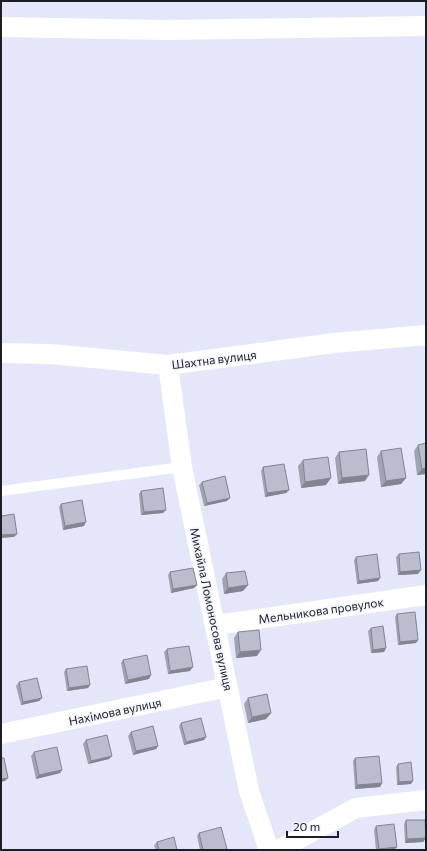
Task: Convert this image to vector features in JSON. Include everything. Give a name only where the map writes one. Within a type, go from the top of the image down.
[{"type":"street","points":[[1,27],[167,30],[426,26]]},
{"type":"street","name":"Шахтна вулиця","points":[[1,353],[50,354],[168,365],[334,343],[426,335]]},
{"type":"street","name":"Михайла Ломоносова вулиця","points":[[168,365],[182,467],[216,625],[249,791],[269,850]]},
{"type":"street","name":"Мельникова провулок","points":[[216,625],[426,594]]},
{"type":"street","name":"Нахімова вулиця","points":[[1,734],[228,687]]},
{"type":"street","points":[[278,850],[356,808],[426,800]]},
{"type":"lane","points":[[1,491],[182,467]]},
{"type":"building","points":[[426,443],[426,468],[422,469],[418,445]]},
{"type":"building","points":[[401,448],[406,478],[386,481],[381,451]]},
{"type":"building","points":[[366,449],[369,475],[342,478],[339,452]]},
{"type":"building","points":[[328,457],[331,478],[305,482],[303,460]]},
{"type":"building","points":[[284,464],[289,490],[267,493],[263,467]]},
{"type":"building","points":[[225,476],[230,498],[207,503],[202,482]]},
{"type":"building","points":[[163,488],[166,510],[144,512],[141,491]]},
{"type":"building","points":[[82,500],[86,522],[65,526],[61,504]]},
{"type":"building","points":[[14,514],[17,534],[1,535],[1,516]]},
{"type":"building","points":[[419,552],[421,570],[400,572],[399,554]]},
{"type":"building","points":[[377,554],[380,578],[359,581],[356,557]]},
{"type":"building","points":[[193,568],[197,585],[173,589],[170,572]]},
{"type":"building","points":[[245,571],[248,585],[228,588],[226,573]]},
{"type":"building","points":[[415,612],[418,640],[400,642],[397,614]]},
{"type":"building","points":[[383,626],[386,648],[373,650],[371,628]]},
{"type":"building","points":[[259,630],[261,650],[240,652],[238,632]]},
{"type":"building","points":[[189,646],[193,667],[170,671],[167,649]]},
{"type":"building","points":[[147,655],[151,675],[128,680],[123,660]]},
{"type":"building","points":[[87,666],[90,685],[69,688],[66,669]]},
{"type":"building","points":[[37,678],[42,698],[23,702],[19,682]]},
{"type":"building","points":[[267,694],[271,713],[252,717],[248,698]]},
{"type":"building","points":[[201,718],[206,737],[186,742],[181,723]]},
{"type":"building","points":[[153,726],[158,746],[136,751],[131,732]]},
{"type":"building","points":[[107,735],[112,756],[91,761],[86,740]]},
{"type":"building","points":[[57,747],[62,770],[39,775],[34,752]]},
{"type":"building","points":[[379,756],[382,783],[357,785],[355,758]]},
{"type":"building","points":[[1,758],[4,758],[8,778],[1,779]]},
{"type":"building","points":[[411,762],[413,781],[399,782],[398,764]]},
{"type":"building","points":[[406,820],[425,820],[426,838],[407,839]]},
{"type":"building","points":[[394,824],[397,847],[379,849],[376,826]]},
{"type":"building","points":[[221,827],[227,849],[203,850],[199,833]]},
{"type":"building","points":[[174,837],[177,850],[159,850],[157,842]]}]
